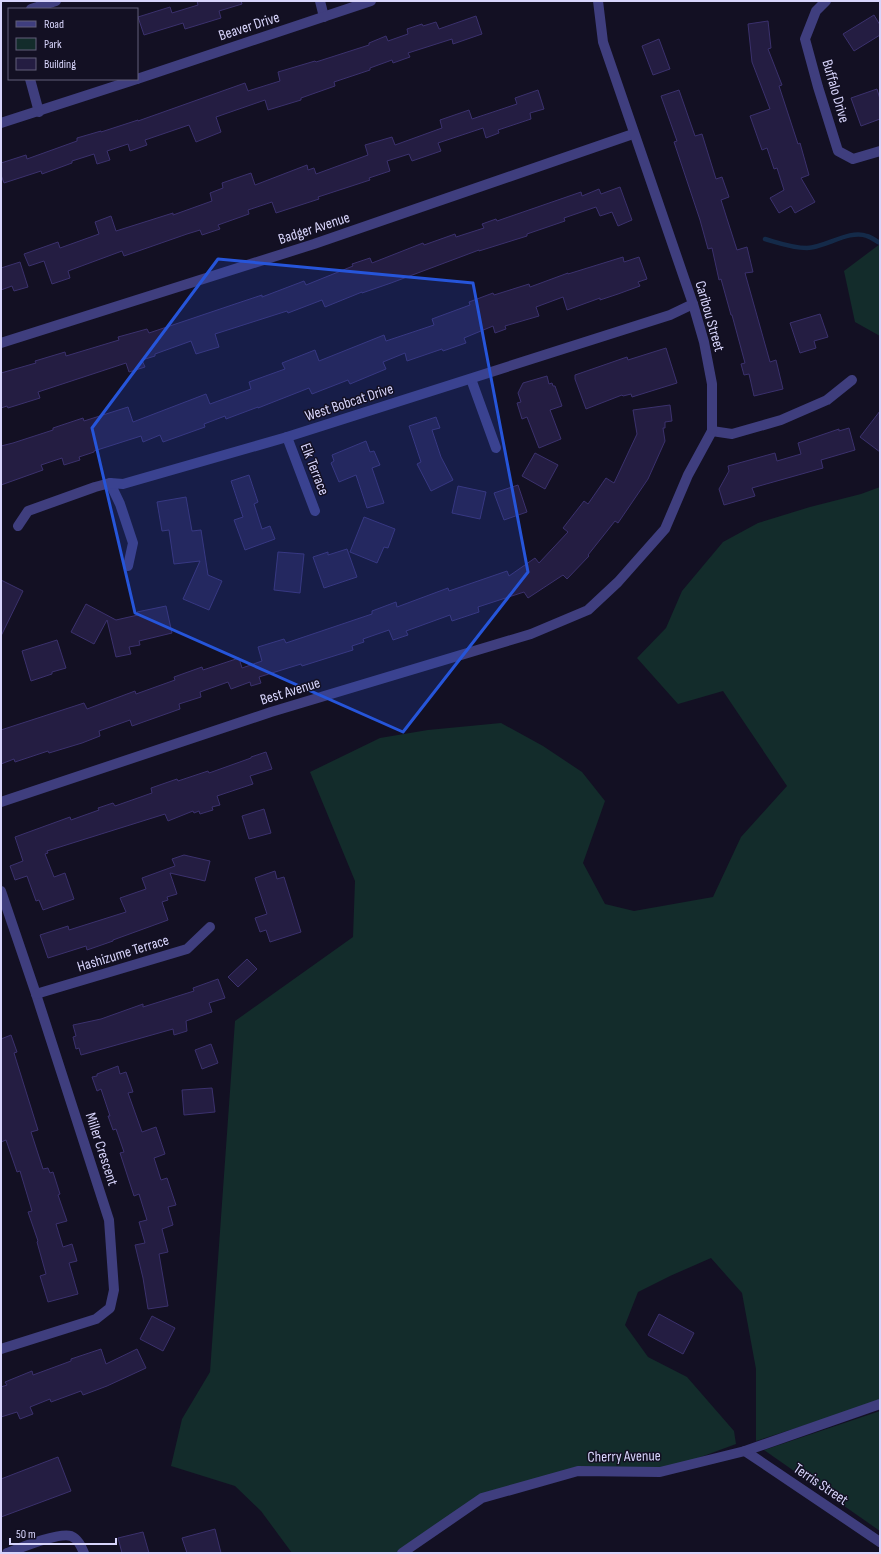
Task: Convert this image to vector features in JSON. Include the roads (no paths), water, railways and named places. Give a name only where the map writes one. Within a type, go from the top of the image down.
[{"type":"street","points":[[34,8],[56,1]]},
{"type":"street","points":[[320,1],[324,17]]},
{"type":"street","name":"Beaver Drive","points":[[138,79],[370,1]]},
{"type":"street","name":"Caribou Street","points":[[588,610],[618,582],[665,529],[688,475],[712,431],[712,384],[704,342],[693,304],[633,134],[603,42],[598,1]]},
{"type":"street","name":"Buffalo Drive","points":[[826,1],[816,11],[806,39],[818,86],[838,151],[853,159],[880,151]]},
{"type":"street","points":[[30,80],[39,112]]},
{"type":"street","name":"Beaver Drive","points":[[1,123],[39,112],[134,80]]},
{"type":"street","name":"Badger Avenue","points":[[1,343],[314,244],[633,134]]},
{"type":"street","name":"West Bobcat Drive","points":[[18,526],[28,512],[95,487],[110,484],[123,484],[287,437],[670,315],[693,304]]},
{"type":"street","points":[[471,379],[496,448]]},
{"type":"street","points":[[712,431],[732,434],[781,420],[827,400],[852,380]]},
{"type":"street","name":"Elk Terrace","points":[[287,437],[315,511]]},
{"type":"street","points":[[110,484],[120,504],[133,543],[128,566]]},
{"type":"street","name":"Best Avenue","points":[[1,802],[271,712],[531,634],[588,610]]},
{"type":"street","name":"Miller Crescent","points":[[1,891],[109,1220],[114,1290],[110,1308],[96,1319],[1,1349]]},
{"type":"street","name":"Hashizume Terrace","points":[[36,994],[187,950],[210,927]]},
{"type":"street","name":"Cherry Avenue","points":[[402,1553],[482,1498],[578,1471],[660,1472],[745,1451],[880,1404]]},
{"type":"street","name":"Terris Street","points":[[745,1451],[880,1542]]},
{"type":"street","points":[[7,1553],[60,1535],[70,1536],[77,1540],[84,1553]]},
{"type":"waterway","points":[[765,239],[801,248],[814,247],[853,235],[869,237],[880,243]]}]
